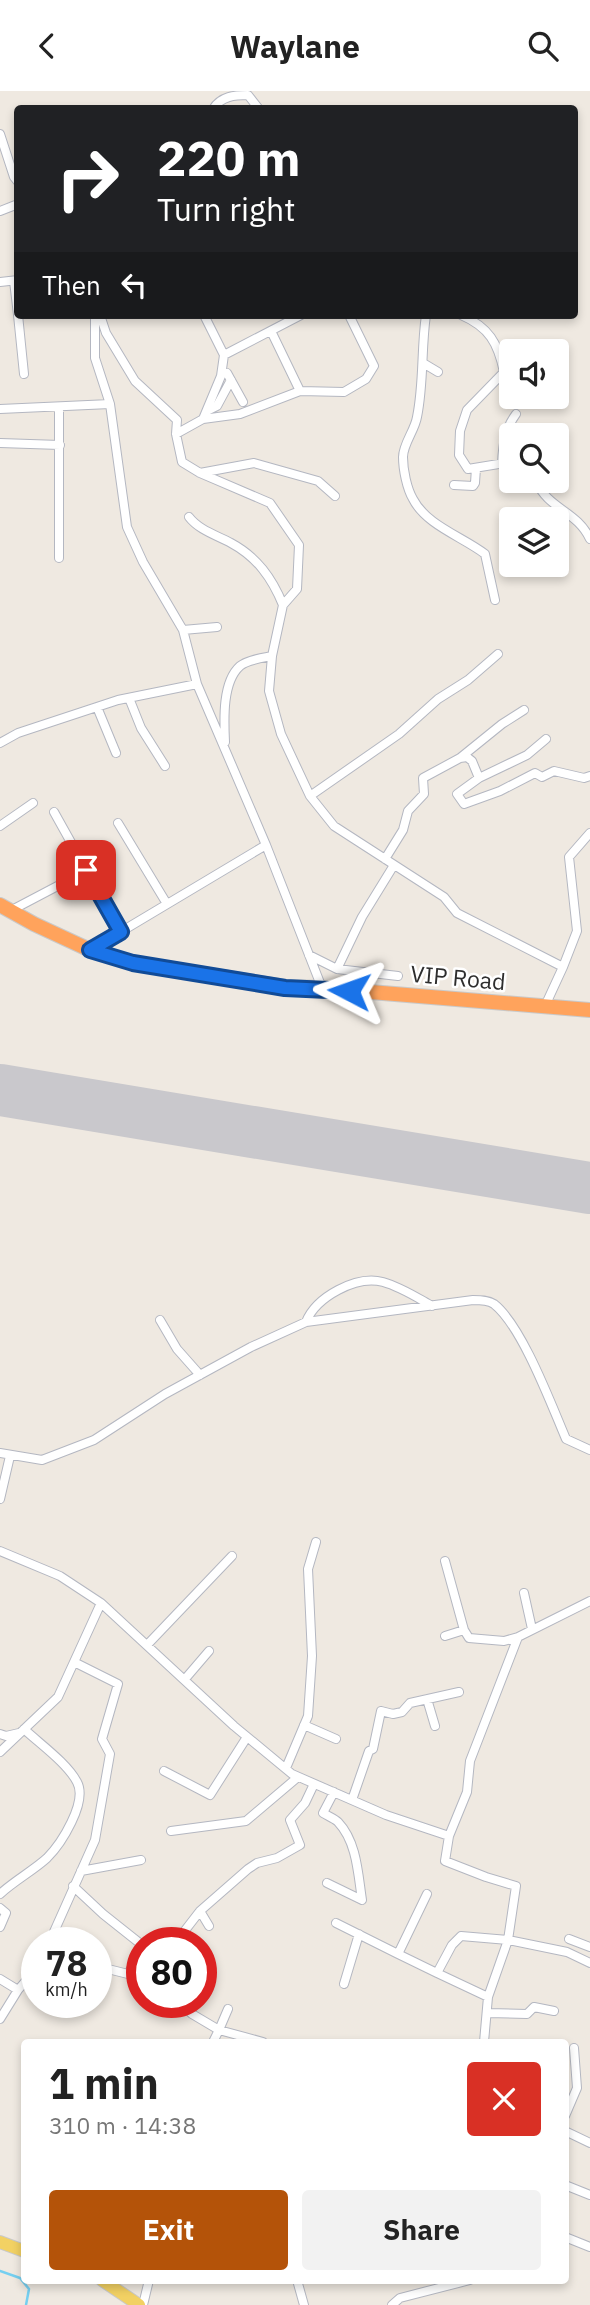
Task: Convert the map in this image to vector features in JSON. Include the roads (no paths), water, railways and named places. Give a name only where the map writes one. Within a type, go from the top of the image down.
[{"type":"highway","name":"VIP Road","points":[[5,908],[90,950],[133,963],[285,988],[322,988],[590,1010]]},
{"type":"main road","points":[[0,2242],[21,2250]]},
{"type":"main road","points":[[108,2284],[141,2305]]},
{"type":"street","points":[[215,105],[232,95],[248,95],[256,105]]},
{"type":"street","points":[[0,134],[3,153],[14,177]]},
{"type":"street","points":[[18,319],[24,374]]},
{"type":"street","points":[[97,319],[95,358],[110,404],[127,527],[183,629],[197,684],[267,845],[322,988]]},
{"type":"street","points":[[99,319],[135,381],[177,419],[176,434],[182,462],[200,473],[270,503],[299,545],[296,589],[283,605],[268,691],[281,734],[310,796],[334,826],[444,897],[457,913],[564,967]]},
{"type":"street","points":[[205,415],[221,376],[224,355],[206,319]]},
{"type":"street","points":[[224,355],[294,319]]},
{"type":"street","points":[[205,415],[240,414],[300,391],[344,391],[366,379],[374,366],[351,319]]},
{"type":"street","points":[[425,319],[422,344],[424,363],[417,420],[403,456],[410,489],[413,501],[437,526],[485,554],[495,600]]},
{"type":"street","points":[[470,319],[478,323],[500,349],[504,372],[467,410],[460,431],[459,455],[468,469],[499,464]]},
{"type":"street","points":[[271,331],[300,391]]},
{"type":"street","points":[[424,363],[438,372]]},
{"type":"street","points":[[176,434],[217,405],[229,377],[243,402]]},
{"type":"street","points":[[0,408],[110,404]]},
{"type":"street","points":[[59,407],[59,558]]},
{"type":"street","points":[[509,423],[516,414]]},
{"type":"street","points":[[0,443],[60,445]]},
{"type":"street","points":[[200,473],[254,463],[318,481],[335,496]]},
{"type":"street","points":[[454,485],[473,485],[476,468]]},
{"type":"street","points":[[542,493],[577,519],[590,539]]},
{"type":"street","points":[[189,517],[196,525],[234,545],[258,563],[274,583],[283,605]]},
{"type":"street","points":[[183,629],[217,627]]},
{"type":"street","points":[[310,796],[399,734],[438,699],[468,680],[498,654]]},
{"type":"street","points":[[225,749],[224,711],[232,678],[241,666],[272,656]]},
{"type":"street","points":[[0,743],[18,733],[129,698],[197,684]]},
{"type":"street","points":[[129,698],[141,728],[165,766]]},
{"type":"street","points":[[97,708],[116,753]]},
{"type":"street","points":[[385,859],[403,830],[408,811],[424,794],[423,778],[460,758],[524,710]]},
{"type":"street","points":[[546,739],[527,755],[479,778],[457,794],[464,804],[535,773],[542,777],[554,772],[584,778],[590,776]]},
{"type":"street","points":[[460,758],[467,757],[472,761],[479,778]]},
{"type":"street","points":[[0,826],[33,803]]},
{"type":"street","points":[[54,812],[121,932]]},
{"type":"street","points":[[118,823],[167,904]]},
{"type":"street","points":[[545,1006],[564,967],[577,931],[569,857],[590,833]]},
{"type":"street","points":[[90,950],[267,845]]},
{"type":"street","points":[[337,969],[362,917],[394,865]]},
{"type":"street","points":[[5,908],[86,870]]},
{"type":"street","points":[[309,955],[337,969],[398,976]]},
{"type":"street","points":[[306,1322],[311,1310],[329,1294],[355,1283],[380,1281],[408,1292],[432,1307]]},
{"type":"street","points":[[0,1453],[42,1460],[94,1440],[165,1394],[251,1347],[306,1322],[473,1300],[491,1301],[507,1317],[539,1376],[566,1439],[590,1450]]},
{"type":"street","points":[[160,1321],[177,1349],[200,1375]]},
{"type":"street","points":[[0,1499],[10,1456]]},
{"type":"street","points":[[286,1768],[308,1716],[312,1656],[308,1569],[317,1542]]},
{"type":"street","points":[[0,1551],[60,1576],[101,1603],[247,1737],[298,1777],[386,1815],[449,1836]]},
{"type":"street","points":[[148,1645],[232,1556]]},
{"type":"street","points":[[445,1561],[464,1630],[470,1638],[504,1641],[518,1637],[590,1601]]},
{"type":"street","points":[[524,1593],[532,1629]]},
{"type":"street","points":[[0,1752],[58,1697],[101,1603]]},
{"type":"street","points":[[445,1636],[464,1630]]},
{"type":"street","points":[[484,2039],[488,1997],[508,1940],[516,1886],[446,1861],[449,1836],[467,1792],[470,1761],[518,1637]]},
{"type":"street","points":[[185,1679],[209,1651]]},
{"type":"street","points":[[56,1927],[95,1840],[110,1754],[102,1738],[118,1683],[74,1662]]},
{"type":"street","points":[[352,1800],[369,1751],[373,1749],[381,1711],[393,1714],[402,1711],[410,1703],[459,1692]]},
{"type":"street","points":[[427,1699],[435,1726]]},
{"type":"street","points":[[304,1725],[337,1739]]},
{"type":"street","points":[[0,1734],[6,1736],[21,1731]]},
{"type":"street","points":[[0,1894],[48,1857],[67,1831],[80,1800],[79,1783],[67,1769],[21,1731]]},
{"type":"street","points":[[164,1771],[210,1795],[247,1737]]},
{"type":"street","points":[[171,1831],[246,1821],[298,1777]]},
{"type":"street","points":[[188,1927],[200,1911],[257,1863],[269,1862],[300,1845],[290,1820],[305,1803],[314,1784]]},
{"type":"street","points":[[327,1883],[362,1899],[350,1840],[338,1822],[323,1813],[334,1792]]},
{"type":"street","points":[[81,1871],[141,1860]]},
{"type":"street","points":[[73,1886],[126,1933]]},
{"type":"street","points":[[398,1954],[427,1894]]},
{"type":"street","points":[[0,1908],[6,1913],[0,1927]]},
{"type":"street","points":[[200,1911],[209,1926]]},
{"type":"street","points":[[336,1923],[488,1997]]},
{"type":"street","points":[[344,1984],[359,1934]]},
{"type":"street","points":[[437,1973],[452,1945],[461,1936],[508,1940],[567,1952],[590,1963]]},
{"type":"street","points":[[569,1939],[590,1947]]},
{"type":"street","points":[[0,1979],[18,1990]]},
{"type":"street","points":[[0,2019],[21,1987]]},
{"type":"street","points":[[487,2013],[527,2014],[534,2007],[555,2011]]},
{"type":"street","points":[[214,2039],[228,2009]]},
{"type":"street","points":[[199,2018],[219,2030],[252,2039]]},
{"type":"street","points":[[569,2107],[577,2088],[574,2048]]},
{"type":"street","points":[[569,2133],[590,2143]]},
{"type":"street","points":[[569,2187],[590,2195]]},
{"type":"street","points":[[569,2239],[590,2247]]},
{"type":"street","points":[[141,2305],[148,2284]]},
{"type":"street","points":[[299,2284],[304,2305]]},
{"type":"street","points":[[391,2305],[400,2298],[443,2284]]},
{"type":"waterway","points":[[0,2271],[21,2279]]},
{"type":"waterway","points":[[25,2284],[29,2289],[26,2305]]}]
